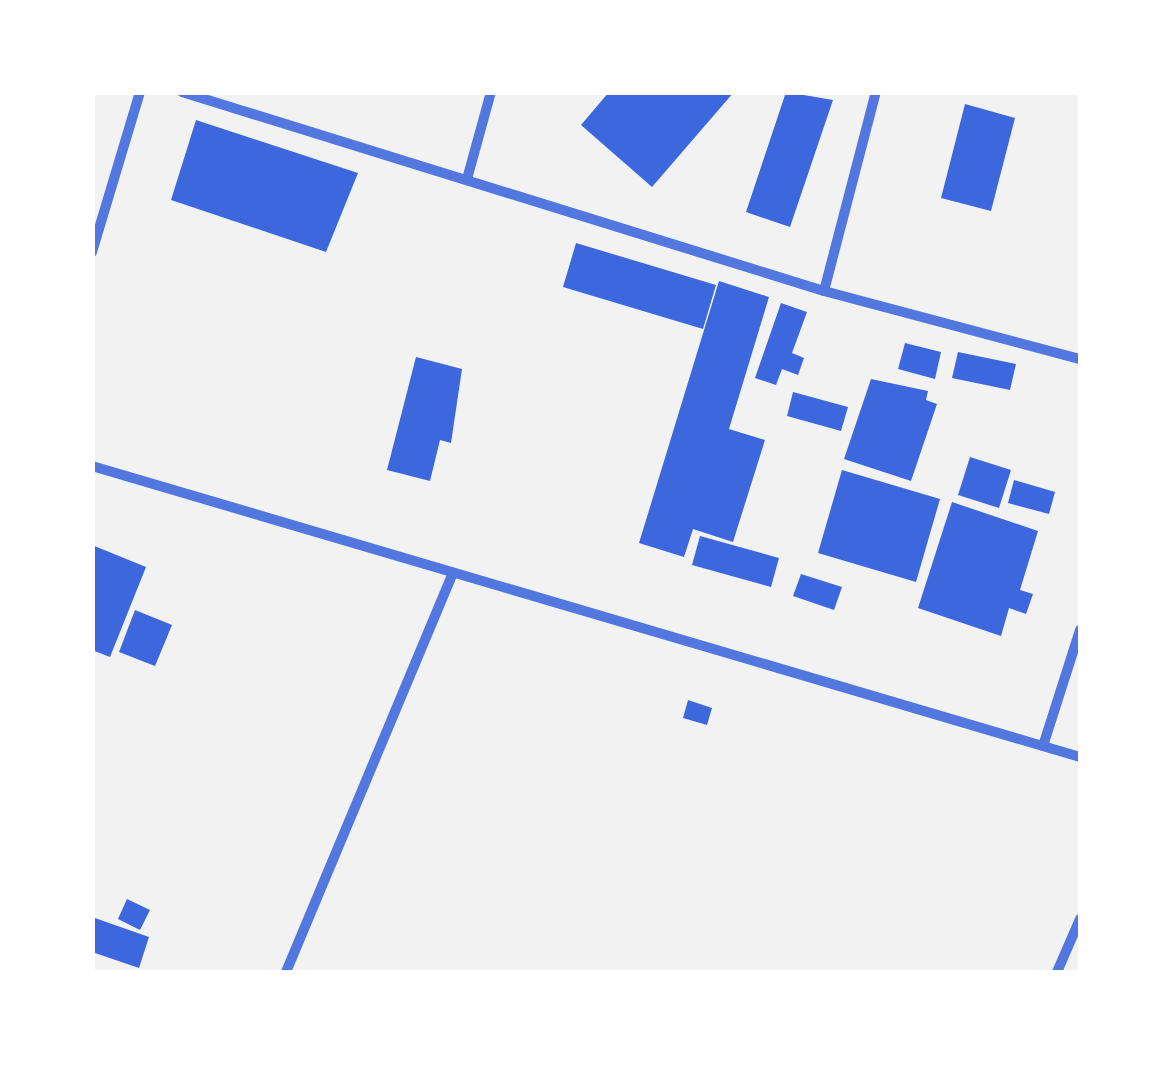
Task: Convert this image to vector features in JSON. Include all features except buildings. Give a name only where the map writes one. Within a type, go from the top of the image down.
[{"type":"street","points":[[92,252],[140,92]]},
{"type":"street","points":[[182,92],[824,291],[1080,360]]},
{"type":"street","points":[[467,178],[491,92]]},
{"type":"street","points":[[824,291],[876,92]]},
{"type":"street","points":[[92,466],[452,576],[1080,757]]},
{"type":"street","points":[[286,972],[452,576]]},
{"type":"street","points":[[1043,746],[1080,630]]},
{"type":"street","points":[[1056,972],[1080,919]]}]
